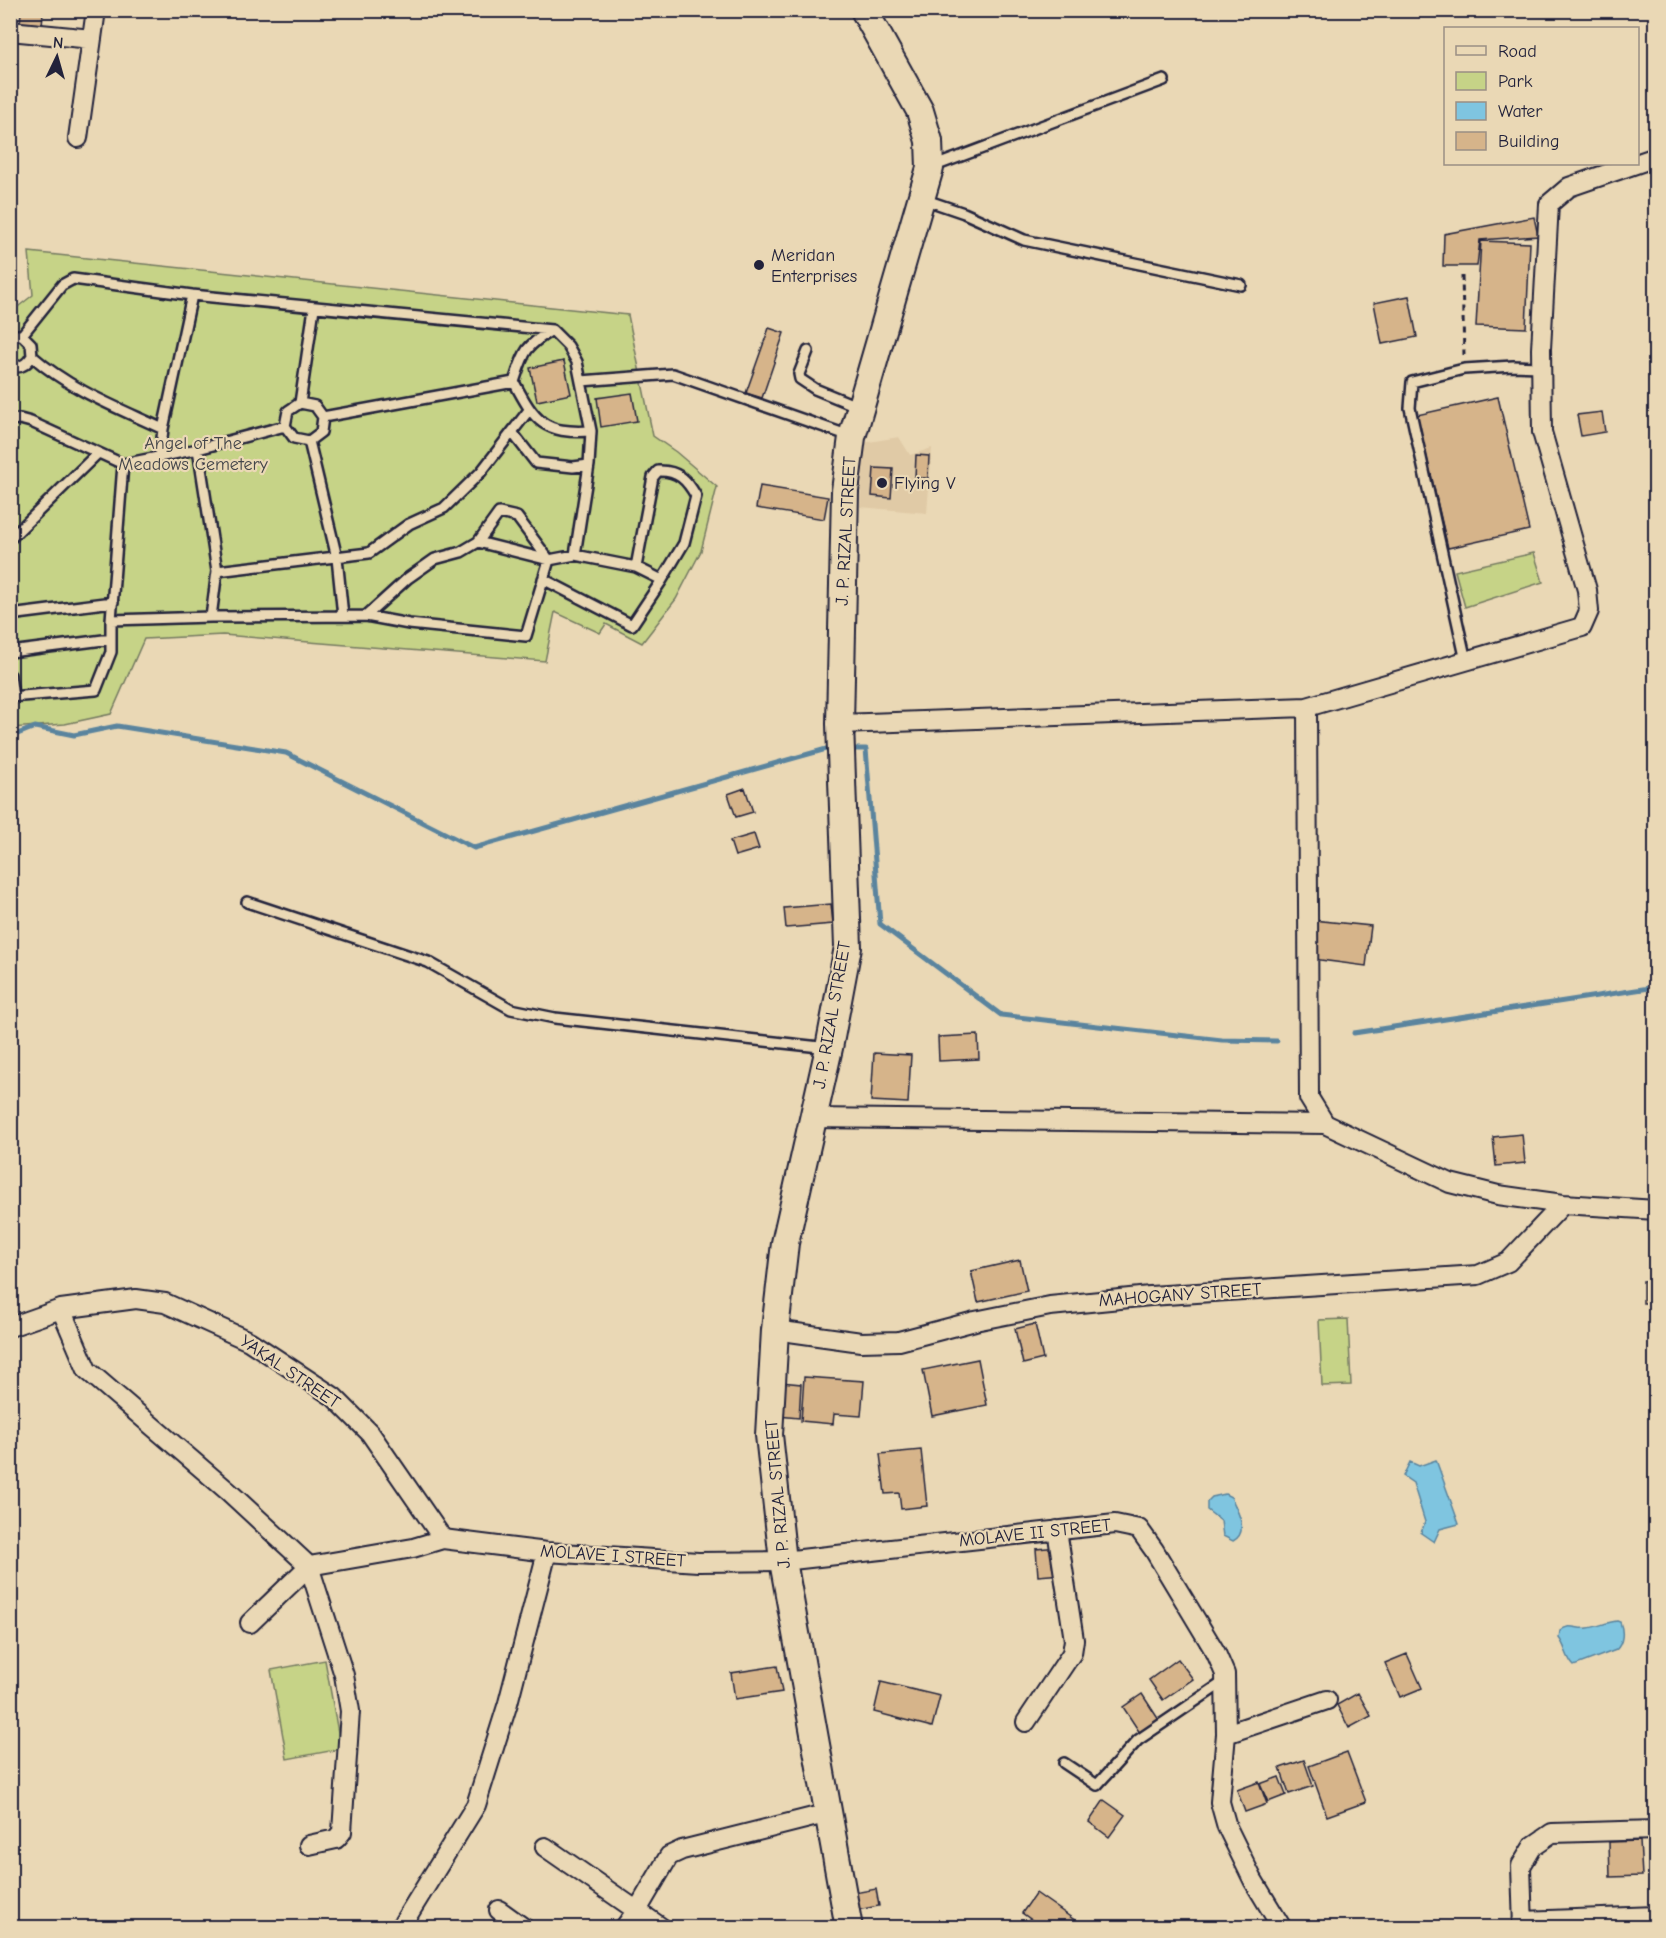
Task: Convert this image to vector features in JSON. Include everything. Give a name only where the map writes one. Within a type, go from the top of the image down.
[{"type":"main road","name":"J. P. RIZAL STREET","points":[[849,1928],[783,1561],[769,1435],[775,1330],[785,1243],[829,1048],[848,946],[840,724],[842,534],[845,491],[852,437],[930,168],[929,141],[920,111],[864,10]]},
{"type":"street","points":[[78,138],[96,10]]},
{"type":"street","points":[[10,31],[92,39]]},
{"type":"street","points":[[1639,163],[1656,157]]},
{"type":"street","points":[[840,724],[1307,707],[1582,627],[1589,611],[1587,590],[1542,432],[1541,367],[1549,204],[1569,187],[1633,165]]},
{"type":"street","points":[[1307,707],[1309,1098],[1325,1124]]},
{"type":"street","points":[[812,1118],[1325,1124],[1450,1183],[1498,1195],[1563,1204],[1656,1210]]},
{"type":"street","name":"MAHOGANY STREET","points":[[775,1330],[861,1342],[898,1341],[975,1321],[1050,1306],[1150,1296],[1478,1275],[1508,1262],[1563,1204]]},
{"type":"street","name":"YAKAL STREET","points":[[10,1327],[61,1309],[136,1299],[165,1303],[249,1341],[334,1397],[370,1433],[443,1539]]},
{"type":"street","points":[[61,1309],[87,1370],[229,1492],[309,1566],[344,1676],[350,1711],[342,1832],[336,1839],[309,1845]]},
{"type":"street","name":"MOLAVE II STREET","points":[[783,1561],[1115,1524],[1139,1529],[1216,1653],[1225,1674],[1226,1734],[1220,1802],[1225,1819],[1253,1880],[1282,1928]]},
{"type":"street","points":[[1026,1722],[1072,1653],[1074,1640],[1057,1530]]},
{"type":"street","points":[[250,1623],[309,1566],[413,1548],[443,1539]]},
{"type":"street","name":"MOLAVE I STREET","points":[[443,1539],[547,1552],[698,1562],[783,1561]]},
{"type":"street","points":[[400,1928],[476,1805],[508,1703],[547,1552]]},
{"type":"street","points":[[1226,1734],[1327,1700]]},
{"type":"street","points":[[624,1928],[638,1909],[669,1856],[682,1850],[828,1812]]},
{"type":"street","points":[[1656,1830],[1552,1833],[1533,1846],[1521,1866],[1523,1924],[1656,1916]]},
{"type":"street","points":[[545,1846],[662,1928]]},
{"type":"street","points":[[499,1910],[524,1928]]},
{"type":"lane","points":[[930,168],[1164,80]]},
{"type":"lane","points":[[921,198],[964,213],[1024,240],[1241,285]]},
{"type":"lane","points":[[22,335],[62,285],[73,279],[192,296],[552,330],[568,346],[578,362],[591,431],[589,465],[575,555]]},
{"type":"lane","points":[[160,456],[163,429],[192,296]]},
{"type":"lane","points":[[300,403],[314,308]]},
{"type":"lane","points":[[552,330],[533,341],[523,353],[514,382],[529,410],[540,423],[568,432],[591,431]]},
{"type":"lane","points":[[10,335],[22,335],[32,344],[32,356],[26,365],[15,368],[10,366]]},
{"type":"lane","points":[[808,351],[800,379],[815,389],[861,407]]},
{"type":"lane","points":[[32,356],[50,372],[73,387],[163,429]]},
{"type":"lane","points":[[1466,661],[1410,408],[1412,382],[1464,369],[1541,367]]},
{"type":"lane","points":[[581,381],[673,374],[852,437]]},
{"type":"lane","points":[[323,417],[514,382]]},
{"type":"lane","points":[[300,403],[315,406],[323,417],[321,432],[309,441],[294,438],[285,426],[288,411],[300,403]]},
{"type":"lane","points":[[217,571],[369,553],[409,525],[444,507],[481,472],[529,410]]},
{"type":"lane","points":[[10,420],[20,419],[31,422],[123,464],[198,449],[285,426]]},
{"type":"lane","points":[[512,432],[536,463],[589,465]]},
{"type":"lane","points":[[309,441],[337,558],[343,616]]},
{"type":"lane","points":[[198,449],[217,571],[211,617]]},
{"type":"lane","points":[[10,539],[98,453]]},
{"type":"lane","points":[[10,675],[12,697],[96,690],[111,652],[111,620],[123,464]]},
{"type":"lane","points":[[543,579],[632,625],[663,580],[684,543],[696,495],[687,480],[668,471],[658,471],[653,477],[636,567]]},
{"type":"lane","points":[[366,616],[408,578],[435,559],[461,552],[478,543],[499,513],[517,517],[549,560]]},
{"type":"lane","points":[[478,543],[549,560],[575,555],[636,567],[663,580]]},
{"type":"lane","points":[[111,620],[366,616],[409,624],[526,636],[549,560]]},
{"type":"lane","points":[[10,615],[113,602]]},
{"type":"lane","points":[[10,652],[111,639]]},
{"type":"lane","points":[[247,902],[428,962],[511,1009],[555,1018],[829,1048]]},
{"type":"lane","points":[[1064,1763],[1097,1785],[1138,1740],[1225,1681]]},
{"type":"path","points":[[1462,276],[1464,369]]},
{"type":"shaded area","points":[[899,437],[910,455],[932,448],[927,513],[860,507],[863,443]]},
{"type":"green space","name":"Angel of The Meadows Cemetery","points":[[29,252],[628,315],[653,436],[676,452],[717,487],[701,551],[676,599],[642,643],[606,624],[600,633],[555,612],[545,661],[223,635],[144,639],[111,714],[65,724],[11,728],[10,313],[33,295]]},
{"type":"green space","points":[[1534,553],[1543,582],[1465,607],[1455,571]]},
{"type":"green space","points":[[1348,1319],[1351,1385],[1322,1386],[1319,1320]]},
{"type":"green space","points":[[325,1660],[341,1749],[287,1759],[271,1670]]},
{"type":"water","points":[[1436,1460],[1459,1524],[1440,1529],[1434,1542],[1421,1533],[1425,1522],[1413,1483],[1403,1476],[1410,1462],[1419,1466]]},
{"type":"water","points":[[1225,1494],[1231,1497],[1241,1520],[1241,1532],[1233,1541],[1223,1536],[1221,1521],[1207,1510],[1207,1502],[1212,1497]]},
{"type":"water","points":[[1620,1622],[1622,1633],[1616,1650],[1574,1666],[1559,1638],[1560,1631],[1567,1627],[1588,1628]]},
{"type":"building","points":[[21,10],[43,10],[42,29],[20,27]]},
{"type":"building","points":[[1534,217],[1538,236],[1480,240],[1477,266],[1443,266],[1444,234]]},
{"type":"building","points":[[1481,241],[1530,243],[1526,328],[1476,326]]},
{"type":"building","points":[[1409,296],[1417,337],[1382,344],[1374,303]]},
{"type":"building","points":[[769,328],[784,333],[762,398],[746,393]]},
{"type":"building","points":[[564,361],[571,394],[537,401],[530,368]]},
{"type":"building","points":[[632,393],[637,421],[601,427],[597,398]]},
{"type":"building","points":[[1498,397],[1529,530],[1448,548],[1417,415]]},
{"type":"building","points":[[1602,412],[1605,432],[1581,436],[1577,415]]},
{"type":"building","points":[[916,455],[929,456],[928,478],[915,478]]},
{"type":"building","name":"Flying V","points":[[874,468],[893,469],[891,498],[872,496]]},
{"type":"building","points":[[760,486],[828,497],[824,519],[756,508]]},
{"type":"building","points":[[745,788],[753,812],[736,817],[728,794]]},
{"type":"building","points":[[754,834],[759,849],[735,856],[730,841]]},
{"type":"building","points":[[831,904],[833,924],[786,928],[784,908]]},
{"type":"building","points":[[1313,920],[1371,926],[1366,966],[1313,959]]},
{"type":"building","points":[[978,1035],[979,1059],[939,1061],[938,1037]]},
{"type":"building","points":[[874,1053],[911,1055],[908,1103],[871,1101]]},
{"type":"building","points":[[1522,1134],[1525,1163],[1496,1166],[1493,1137]]},
{"type":"building","points":[[1020,1260],[1027,1291],[978,1302],[971,1271]]},
{"type":"building","points":[[1656,1280],[1656,1303],[1643,1303],[1643,1281]]},
{"type":"building","points":[[1035,1324],[1043,1359],[1023,1364],[1015,1329]]},
{"type":"building","points":[[978,1359],[987,1405],[932,1416],[923,1370]]},
{"type":"building","points":[[804,1377],[864,1381],[861,1416],[834,1414],[833,1424],[801,1421]]},
{"type":"building","points":[[781,1382],[801,1384],[799,1418],[778,1416]]},
{"type":"building","points":[[921,1450],[927,1506],[901,1509],[899,1493],[885,1494],[880,1454]]},
{"type":"building","points":[[1059,1547],[1062,1574],[1038,1576],[1036,1549]]},
{"type":"building","points":[[1407,1654],[1422,1688],[1400,1697],[1385,1663]]},
{"type":"building","points":[[1178,1659],[1193,1679],[1163,1700],[1149,1680]]},
{"type":"building","points":[[777,1666],[782,1692],[735,1699],[731,1673]]},
{"type":"building","points":[[881,1682],[940,1696],[932,1727],[874,1712]]},
{"type":"building","points":[[1358,1693],[1371,1716],[1349,1728],[1337,1705]]},
{"type":"building","points":[[1142,1694],[1159,1720],[1140,1733],[1123,1707]]},
{"type":"building","points":[[1347,1752],[1366,1802],[1327,1816],[1309,1766]]},
{"type":"building","points":[[1304,1760],[1313,1786],[1289,1794],[1280,1768]]},
{"type":"building","points":[[1279,1777],[1286,1795],[1268,1802],[1260,1784]]},
{"type":"building","points":[[1259,1782],[1267,1804],[1245,1812],[1237,1790]]},
{"type":"building","points":[[1104,1800],[1125,1815],[1109,1837],[1089,1822]]},
{"type":"building","points":[[1640,1841],[1642,1876],[1610,1877],[1609,1842]]},
{"type":"building","points":[[876,1889],[879,1906],[857,1910],[854,1893]]},
{"type":"building","points":[[1036,1893],[1086,1928],[1043,1928],[1022,1913]]},
{"type":"waterway","points":[[10,737],[35,727],[74,735],[117,726],[286,753],[474,848],[830,748]]},
{"type":"waterway","points":[[854,749],[866,749],[880,924],[1001,1015],[1222,1040],[1277,1041]]},
{"type":"waterway","points":[[1354,1033],[1656,987]]},
{"type":"place","name":"Meridan Enterprises","points":[[759,265]]},
{"type":"place","name":"Flying V","points":[[882,483]]}]
